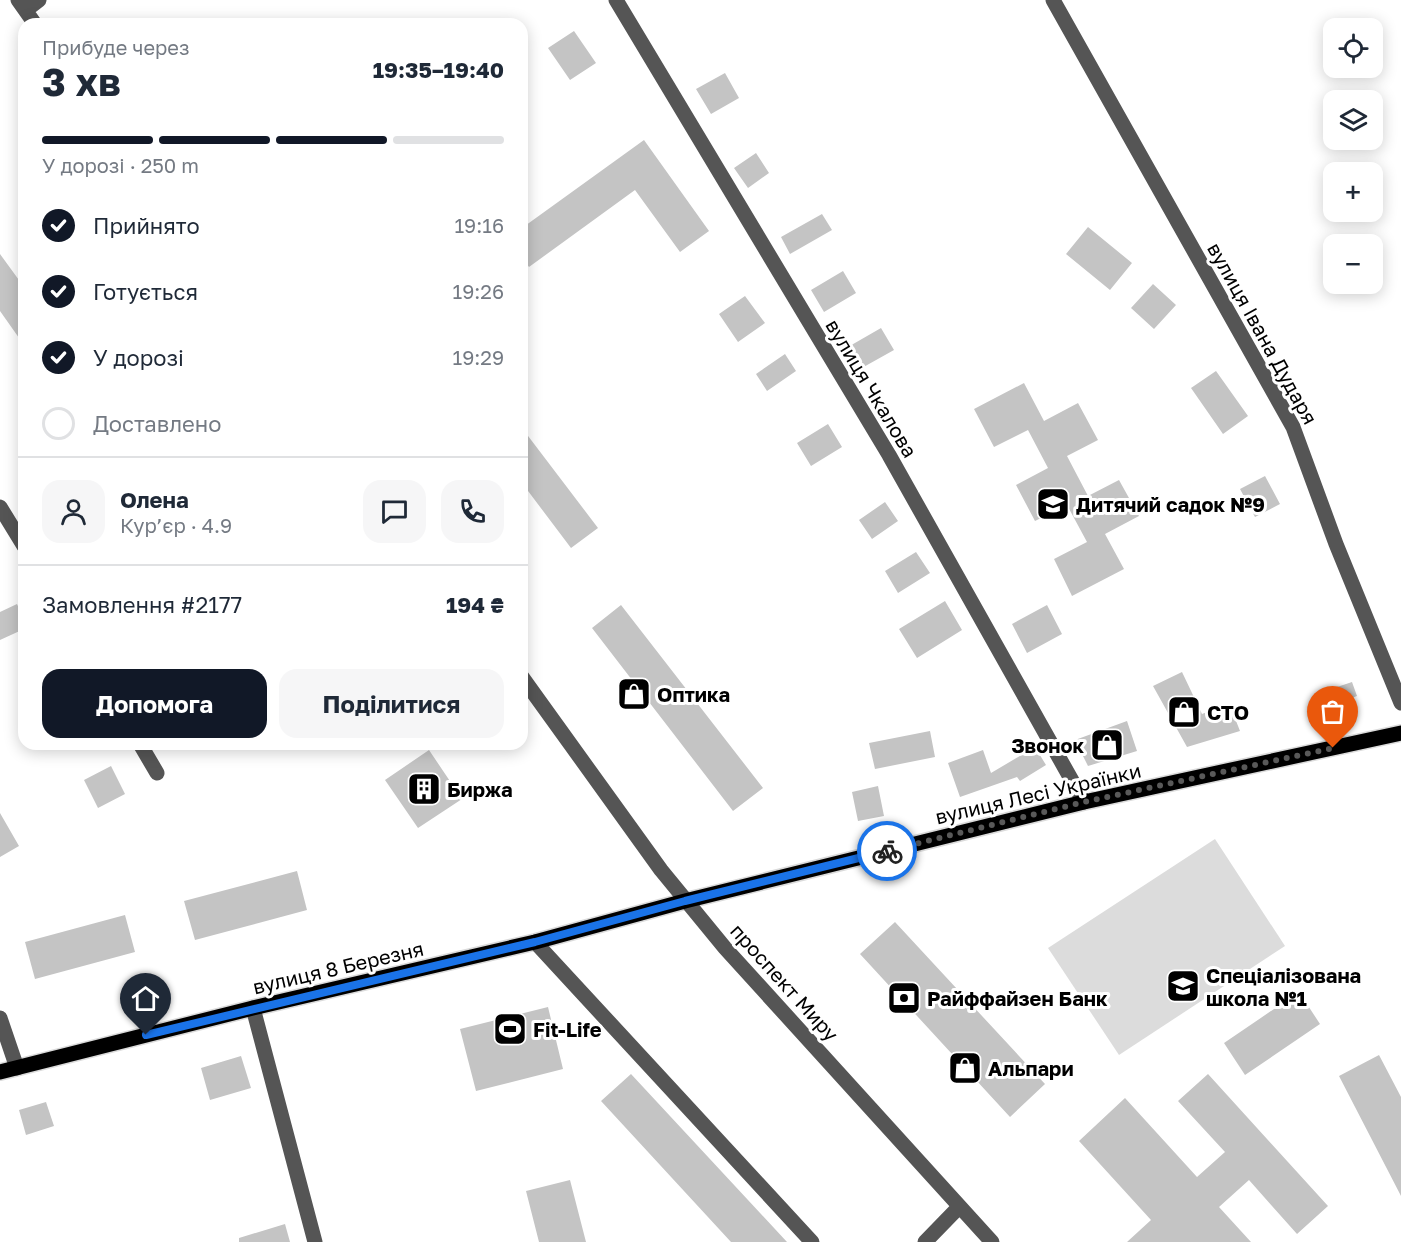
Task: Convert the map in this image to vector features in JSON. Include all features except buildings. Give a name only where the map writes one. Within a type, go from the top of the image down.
[{"type":"main road","name":"вулиця Лесі Українки","points":[[685,901],[1084,802],[1401,733]]},
{"type":"main road","name":"вулиця 8 Березня","points":[[0,1072],[253,1008],[535,942],[685,901]]},
{"type":"street","points":[[31,18],[22,5],[39,0]]},
{"type":"street","name":"вулиця Чкалова","points":[[616,0],[889,455],[1084,802]]},
{"type":"street","name":"вулиця Івана Дударя","points":[[1053,0],[1293,427],[1336,544],[1401,703]]},
{"type":"street","points":[[0,507],[18,536]]},
{"type":"street","name":"проспект Миру","points":[[528,685],[685,901],[992,1242]]},
{"type":"street","points":[[144,750],[157,773]]},
{"type":"street","points":[[535,942],[812,1242]]},
{"type":"street","points":[[253,1008],[315,1242]]},
{"type":"street","points":[[0,1018],[17,1068]]},
{"type":"street","points":[[925,1242],[959,1207]]},
{"type":"shaded area","points":[[1215,839],[1285,946],[1119,1055],[1048,948]]},
{"type":"way so far","points":[[887,851],[1084,802],[1333,748]]},
{"type":"place","name":"Дитячий садок №9","points":[[1053,504]]},
{"type":"place","name":"Оптика","points":[[634,694]]},
{"type":"place","name":"СТО","points":[[1184,712]]},
{"type":"place","name":"Звонок","points":[[1107,745]]},
{"type":"place","name":"Биржа","points":[[424,789]]},
{"type":"place","name":"Спеціалізована школа №1","points":[[1183,986]]},
{"type":"place","name":"Райффайзен Банк","points":[[904,998]]},
{"type":"place","name":"Fit-Life","points":[[510,1029]]},
{"type":"place","name":"Альпари","points":[[965,1068]]},
{"type":"route","points":[[146,1035],[535,942],[685,901],[887,851]]}]
